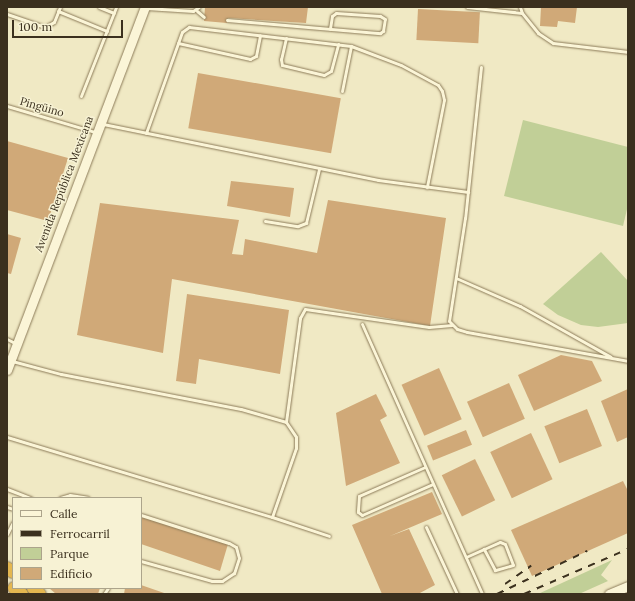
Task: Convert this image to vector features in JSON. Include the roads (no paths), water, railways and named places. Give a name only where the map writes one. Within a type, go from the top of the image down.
[{"type":"street","name":"Avenida República Mexicana","points":[[9,365],[97,127],[144,7]]},
{"type":"street","points":[[609,594],[628,586]]},
{"type":"lane","points":[[7,14],[45,27],[54,22],[60,7]]},
{"type":"lane","points":[[99,7],[114,13]]},
{"type":"lane","points":[[81,96],[116,7]]},
{"type":"lane","points":[[144,7],[196,11],[204,18]]},
{"type":"lane","points":[[196,11],[199,7]]},
{"type":"lane","points":[[467,7],[522,13]]},
{"type":"lane","points":[[520,7],[522,13],[538,33],[553,43],[628,52]]},
{"type":"lane","points":[[58,11],[107,31]]},
{"type":"lane","points":[[227,20],[330,29],[380,33],[384,31],[385,19],[380,16],[336,13],[332,16],[330,29]]},
{"type":"lane","points":[[146,134],[182,32],[189,27],[351,46],[401,65],[438,85],[442,90],[444,100],[427,187]]},
{"type":"lane","points":[[178,42],[250,59],[256,56],[260,35]]},
{"type":"lane","points":[[286,38],[281,59],[282,65],[324,75],[331,70],[338,44]]},
{"type":"lane","points":[[342,90],[351,46]]},
{"type":"lane","points":[[452,325],[449,315],[456,278],[468,192],[481,67]]},
{"type":"lane","name":"Pingüino","points":[[7,106],[97,127],[146,134],[319,169],[427,187],[468,192]]},
{"type":"lane","points":[[265,221],[298,226],[306,223],[319,169]]},
{"type":"lane","points":[[456,278],[526,309],[613,358]]},
{"type":"lane","points":[[286,422],[300,318],[305,309],[429,327],[452,325],[467,332],[628,360]]},
{"type":"lane","points":[[362,324],[482,594]]},
{"type":"lane","points":[[7,339],[17,343]]},
{"type":"lane","points":[[9,365],[248,410],[286,422],[296,436],[296,448],[272,517]]},
{"type":"lane","points":[[7,437],[272,517],[329,536]]},
{"type":"lane","points":[[425,467],[359,496],[358,512],[362,515],[433,484]]},
{"type":"lane","points":[[7,489],[28,497]]},
{"type":"lane","points":[[63,497],[70,495],[82,497]]},
{"type":"lane","points":[[142,515],[229,543],[236,547],[240,558],[234,572],[222,581],[212,581],[142,561]]},
{"type":"lane","points":[[7,534],[12,524]]},
{"type":"lane","points":[[426,527],[457,594]]},
{"type":"lane","points":[[466,557],[484,549],[500,542],[505,544],[513,565],[495,570],[484,549]]},
{"type":"railway","points":[[524,594],[628,549]]},
{"type":"railway","points":[[497,594],[587,551]]},
{"type":"railway","points":[[505,584],[531,566]]}]
